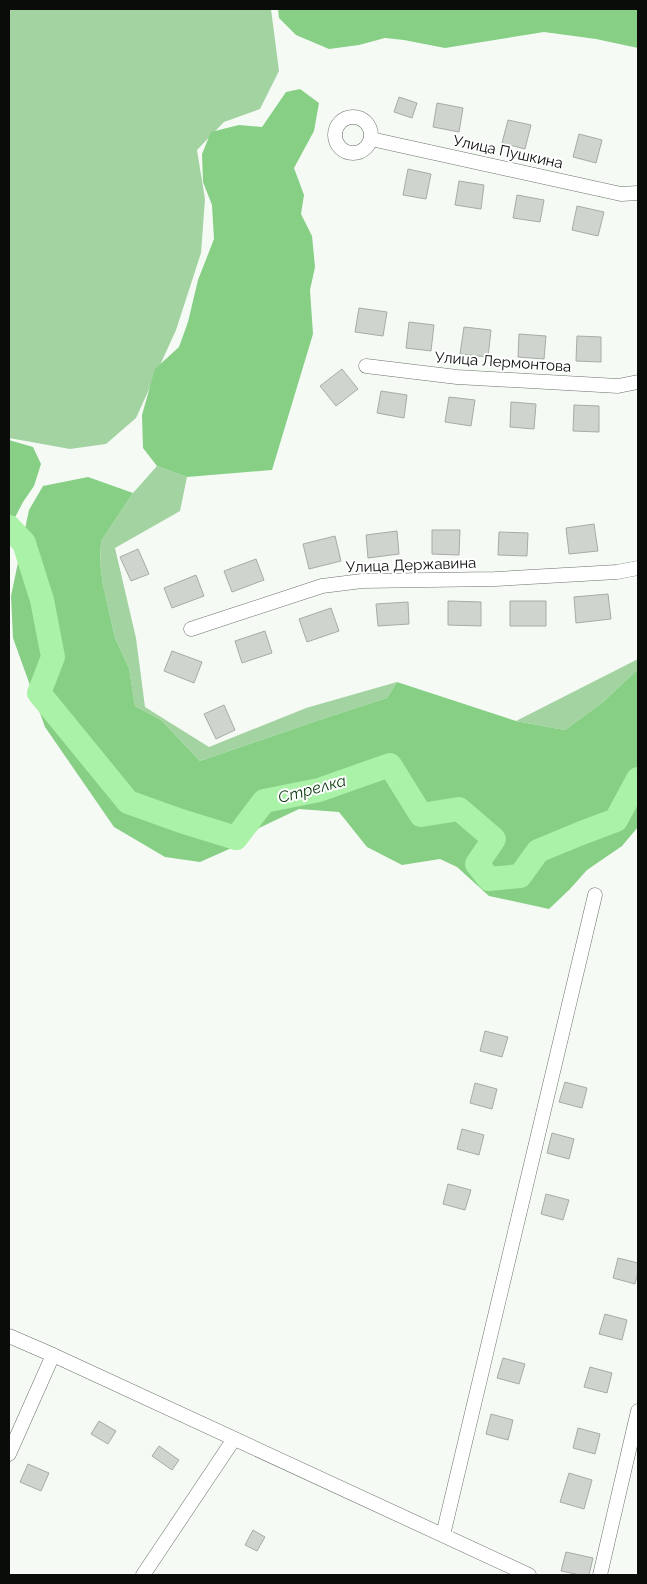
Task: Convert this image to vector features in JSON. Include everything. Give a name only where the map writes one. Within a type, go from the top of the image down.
[{"type":"street","name":"Улица Пушкина","points":[[371,139],[621,194],[638,193]]},
{"type":"street","name":"Улица Лермонтова","points":[[366,366],[457,377],[618,386],[638,382]]},
{"type":"street","name":"Улица Державина","points":[[191,629],[322,586],[362,581],[504,579],[617,572],[638,568]]},
{"type":"street","points":[[442,1535],[595,895]]},
{"type":"street","points":[[9,1336],[529,1575]]},
{"type":"street","points":[[9,1454],[12,1436],[53,1355]]},
{"type":"street","points":[[600,1575],[638,1411]]},
{"type":"street","points":[[143,1575],[234,1439]]},
{"type":"green space","points":[[9,9],[271,9],[279,71],[260,109],[224,122],[197,150],[205,199],[201,253],[176,330],[136,418],[106,444],[70,449],[9,438]]},
{"type":"green space","points":[[278,9],[638,9],[638,48],[596,39],[544,32],[445,48],[385,38],[359,45],[329,49],[296,35],[279,18]]},
{"type":"green space","points":[[300,89],[319,103],[314,131],[294,168],[304,195],[301,214],[312,236],[315,267],[310,290],[313,334],[272,470],[187,477],[157,466],[143,448],[142,415],[155,369],[179,347],[188,322],[198,280],[214,239],[212,205],[203,182],[202,154],[211,132],[239,125],[262,127],[286,92]]},
{"type":"green space","points":[[9,440],[33,447],[41,464],[34,486],[9,529]]},
{"type":"green space","points":[[157,466],[187,477],[180,511],[115,548],[136,638],[145,707],[209,747],[306,708],[397,682],[387,698],[200,761],[161,720],[135,706],[129,668],[115,638],[103,585],[100,563],[101,541],[133,493]]},
{"type":"green space","points":[[88,477],[133,493],[101,541],[100,563],[115,638],[129,668],[135,706],[161,720],[200,761],[387,698],[397,682],[516,721],[565,730],[603,702],[638,669],[638,827],[622,846],[587,870],[549,909],[489,896],[457,867],[440,859],[402,865],[367,847],[339,812],[299,809],[259,828],[245,842],[200,862],[165,857],[114,827],[45,727],[13,638],[11,596],[29,510],[43,486]]},
{"type":"green space","points":[[638,659],[638,669],[603,702],[565,730],[516,721]]},
{"type":"building","points":[[399,97],[417,103],[412,118],[394,112]]},
{"type":"building","points":[[437,103],[463,108],[459,132],[433,127]]},
{"type":"building","points":[[508,120],[531,125],[525,149],[502,143]]},
{"type":"building","points":[[579,134],[602,140],[596,163],[573,157]]},
{"type":"building","points":[[408,169],[431,174],[426,199],[403,195]]},
{"type":"building","points":[[459,181],[484,185],[481,209],[455,205]]},
{"type":"building","points":[[517,195],[544,200],[540,222],[513,218]]},
{"type":"building","points":[[577,206],[604,212],[598,236],[572,230]]},
{"type":"building","points":[[359,308],[387,312],[383,336],[355,332]]},
{"type":"building","points":[[409,322],[434,325],[431,351],[406,348]]},
{"type":"building","points":[[464,327],[491,330],[488,357],[460,354]]},
{"type":"building","points":[[519,334],[546,336],[544,359],[518,357]]},
{"type":"building","points":[[577,336],[601,337],[601,362],[576,361]]},
{"type":"building","points":[[342,369],[358,389],[336,406],[320,386]]},
{"type":"building","points":[[381,391],[407,395],[404,418],[377,413]]},
{"type":"building","points":[[449,397],[475,400],[471,426],[445,422]]},
{"type":"building","points":[[511,402],[536,404],[534,429],[510,427]]},
{"type":"building","points":[[574,405],[599,406],[599,432],[573,431]]},
{"type":"building","points":[[594,524],[598,551],[569,554],[566,528]]},
{"type":"building","points":[[432,530],[460,530],[459,555],[432,554]]},
{"type":"building","points":[[397,531],[399,554],[368,558],[366,535]]},
{"type":"building","points":[[499,532],[528,533],[527,556],[498,555]]},
{"type":"building","points":[[335,536],[341,561],[309,569],[303,544]]},
{"type":"building","points":[[138,549],[149,574],[131,581],[120,557]]},
{"type":"building","points":[[256,559],[264,580],[232,592],[224,571]]},
{"type":"building","points":[[196,575],[204,596],[172,608],[164,588]]},
{"type":"building","points":[[608,594],[611,619],[576,623],[574,597]]},
{"type":"building","points":[[448,601],[481,602],[481,626],[448,625]]},
{"type":"building","points":[[510,601],[546,601],[546,626],[510,626]]},
{"type":"building","points":[[408,602],[409,624],[378,626],[376,604]]},
{"type":"building","points":[[331,608],[339,631],[307,642],[299,619]]},
{"type":"building","points":[[265,631],[272,653],[242,663],[235,641]]},
{"type":"building","points":[[172,651],[202,662],[194,683],[164,671]]},
{"type":"building","points":[[224,705],[235,730],[216,739],[204,714]]},
{"type":"building","points":[[485,1031],[508,1037],[502,1057],[480,1051]]},
{"type":"building","points":[[565,1082],[587,1088],[582,1108],[559,1102]]},
{"type":"building","points":[[475,1083],[497,1089],[492,1109],[470,1103]]},
{"type":"building","points":[[462,1129],[484,1135],[479,1155],[457,1149]]},
{"type":"building","points":[[552,1133],[574,1139],[569,1159],[547,1153]]},
{"type":"building","points":[[448,1184],[471,1190],[465,1210],[443,1204]]},
{"type":"building","points":[[546,1194],[569,1200],[563,1220],[541,1214]]},
{"type":"building","points":[[618,1258],[638,1263],[635,1284],[613,1278]]},
{"type":"building","points":[[605,1314],[627,1320],[622,1340],[599,1334]]},
{"type":"building","points":[[503,1358],[525,1364],[519,1384],[497,1378]]},
{"type":"building","points":[[590,1367],[612,1373],[607,1393],[584,1387]]},
{"type":"building","points":[[491,1414],[513,1420],[508,1440],[486,1434]]},
{"type":"building","points":[[99,1421],[116,1431],[108,1444],[91,1434]]},
{"type":"building","points":[[578,1428],[600,1434],[595,1454],[573,1448]]},
{"type":"building","points":[[159,1446],[179,1460],[172,1470],[152,1456]]},
{"type":"building","points":[[28,1464],[49,1473],[41,1491],[20,1482]]},
{"type":"building","points":[[569,1473],[592,1480],[584,1509],[560,1502]]},
{"type":"building","points":[[253,1530],[265,1537],[257,1551],[245,1545]]},
{"type":"building","points":[[566,1552],[593,1558],[589,1575],[561,1571]]},
{"type":"waterway","name":"Стрелка","points":[[9,527],[24,543],[42,600],[53,657],[39,693],[128,802],[236,838],[264,801],[319,790],[390,765],[421,815],[459,809],[494,839],[477,864],[489,879],[520,876],[538,851],[616,820],[638,779]]}]
